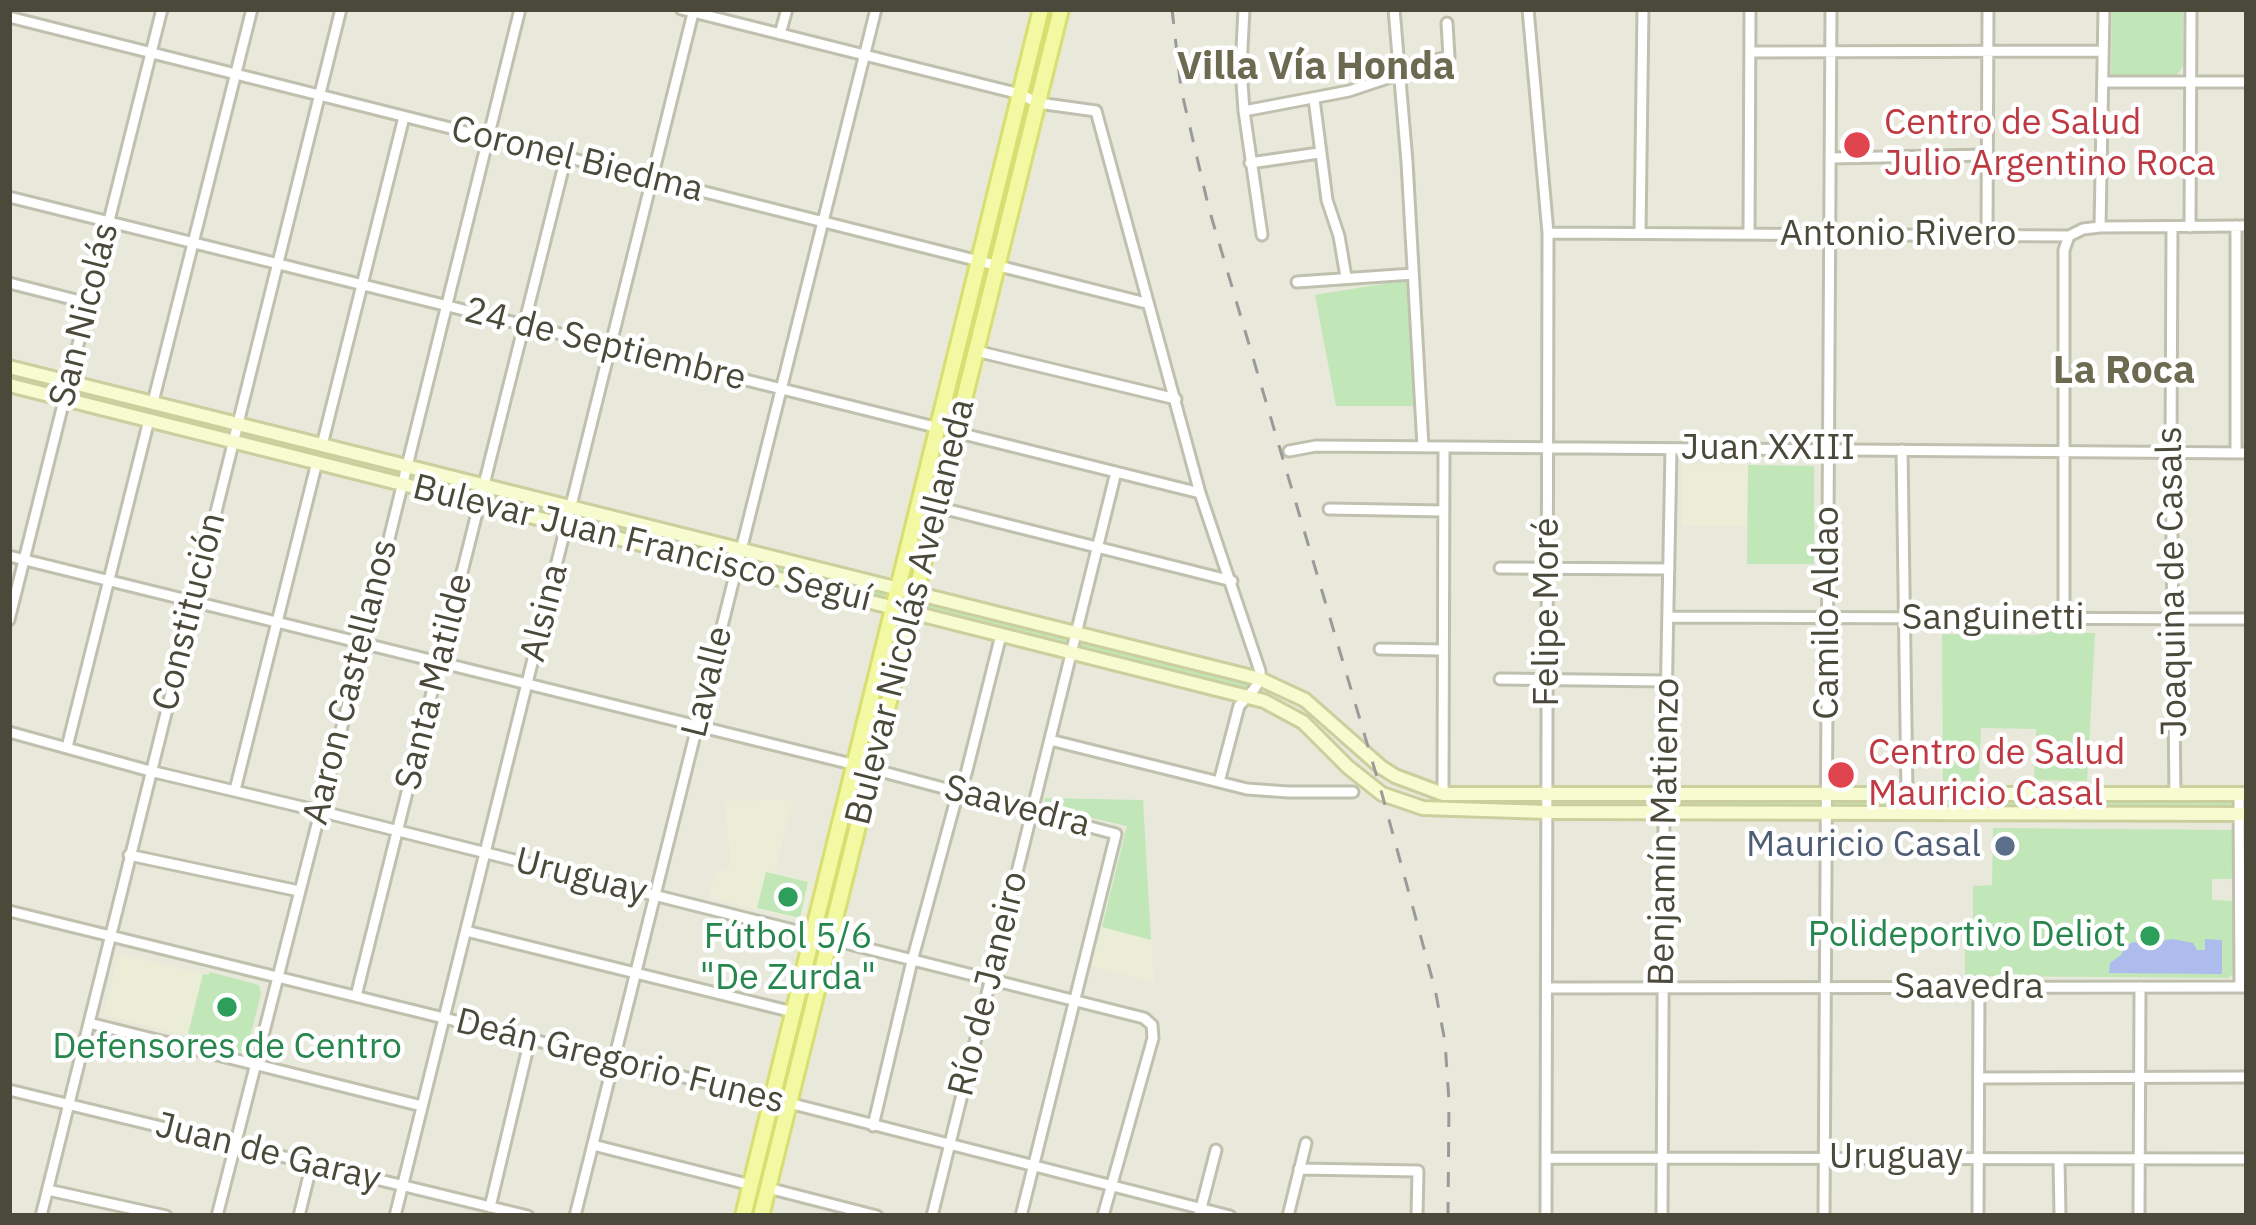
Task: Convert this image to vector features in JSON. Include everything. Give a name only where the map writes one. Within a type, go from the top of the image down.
[{"type":"main road","name":"Bulevar Nicolás Avellaneda","points":[[743,1216],[1041,9]]},
{"type":"main road","name":"Bulevar Nicolás Avellaneda","points":[[761,1216],[1061,9]]},
{"type":"main road","name":"Bulevar Juan Francisco Seguí","points":[[9,367],[1261,679],[1304,700],[1395,776],[1443,794],[2243,794]]},
{"type":"main road","name":"Bulevar Juan Francisco Seguí","points":[[9,385],[1247,697],[1281,708],[1303,722],[1365,782],[1392,799],[1439,810],[2243,814]]},
{"type":"street","name":"San Nicolás","points":[[9,620],[162,9]]},
{"type":"street","points":[[153,403],[252,9]]},
{"type":"street","name":"Constitución","points":[[41,1216],[340,9]]},
{"type":"street","name":"Aaron Castellanos","points":[[217,1216],[520,9]]},
{"type":"street","points":[[681,9],[1020,94],[1038,103],[1096,111],[1200,493],[1261,679],[1239,706],[1219,782]]},
{"type":"street","points":[[780,34],[787,9]]},
{"type":"street","name":"Lavalle","points":[[575,1216],[876,9]]},
{"type":"street","points":[[1244,9],[1240,68],[1262,235]]},
{"type":"street","points":[[1394,9],[1423,447]]},
{"type":"street","name":"Felipe Moré","points":[[1528,9],[1548,233],[1546,1216]]},
{"type":"street","points":[[1640,233],[1643,9]]},
{"type":"street","points":[[1749,234],[1750,9]]},
{"type":"street","name":"Camilo Aldao","points":[[1824,1216],[1832,9]]},
{"type":"street","points":[[1987,236],[1988,9]]},
{"type":"street","points":[[2100,226],[2104,9]]},
{"type":"street","points":[[2190,227],[2191,9]]},
{"type":"street","name":"Alsina","points":[[395,1216],[694,11]]},
{"type":"street","name":"Coronel Biedma","points":[[9,17],[1146,302]]},
{"type":"street","points":[[1244,111],[1349,92],[1400,74],[1407,65],[1449,58],[1447,23]]},
{"type":"street","points":[[1750,52],[2103,51]]},
{"type":"street","points":[[2103,82],[2247,82]]},
{"type":"street","points":[[1314,99],[1327,200],[1340,236],[1346,277]]},
{"type":"street","points":[[322,445],[404,117]]},
{"type":"street","points":[[1250,163],[1319,154]]},
{"type":"street","points":[[1831,158],[1987,155]]},
{"type":"street","name":"Santa Matilde","points":[[356,996],[566,158]]},
{"type":"street","name":"24 de Septiembre","points":[[9,196],[1200,493]]},
{"type":"street","name":"Antonio Rivero","points":[[1548,233],[2069,236],[2100,226],[2241,226]]},
{"type":"street","name":"Joaquina de Casals","points":[[2172,226],[2175,794]]},
{"type":"street","points":[[2241,226],[2241,453]]},
{"type":"street","points":[[2064,619],[2064,250],[2069,236]]},
{"type":"street","points":[[1297,282],[1413,274]]},
{"type":"street","points":[[9,284],[88,303]]},
{"type":"street","points":[[976,351],[1176,399]]},
{"type":"street","points":[[67,747],[149,420]]},
{"type":"street","name":"Juan XXIII","points":[[1289,451],[1316,446],[2241,453]]},
{"type":"street","points":[[1443,794],[1444,447]]},
{"type":"street","name":"Benjamín Matienzo","points":[[1662,1216],[1671,449]]},
{"type":"street","points":[[1902,450],[1907,793]]},
{"type":"street","points":[[235,790],[317,462]]},
{"type":"street","name":"Río de Janeiro","points":[[932,1216],[1116,472]]},
{"type":"street","points":[[937,507],[1232,580]]},
{"type":"street","points":[[1330,509],[1444,511]]},
{"type":"street","name":"Saavedra","points":[[9,556],[1116,834],[1075,1001]]},
{"type":"street","points":[[1500,568],[1669,568]]},
{"type":"street","name":"Sanguinetti","points":[[1668,617],[2247,619]]},
{"type":"street","points":[[873,1126],[1000,635]]},
{"type":"street","points":[[1380,649],[1443,650]]},
{"type":"street","points":[[1500,679],[1667,681]]},
{"type":"street","name":"Uruguay","points":[[9,732],[1144,1018],[1152,1025],[1153,1038],[1110,1185]]},
{"type":"street","points":[[1051,740],[1263,792],[1353,792]]},
{"type":"street","points":[[2243,794],[2243,987]]},
{"type":"street","points":[[129,855],[299,891]]},
{"type":"street","name":"Deán Gregorio Funes","points":[[9,911],[1230,1216]]},
{"type":"street","points":[[466,931],[794,1012]]},
{"type":"street","points":[[2139,1216],[2140,987]]},
{"type":"street","name":"Saavedra","points":[[1546,988],[2243,987]]},
{"type":"street","points":[[1978,1216],[1979,988]]},
{"type":"street","points":[[1022,1216],[1075,1001]]},
{"type":"street","points":[[89,1023],[422,1106]]},
{"type":"street","points":[[490,1207],[530,1039]]},
{"type":"street","points":[[1979,1078],[2247,1078]]},
{"type":"street","name":"Juan de Garay","points":[[9,1090],[528,1216]]},
{"type":"street","points":[[1288,1216],[1306,1143]]},
{"type":"street","points":[[593,1145],[751,1185]]},
{"type":"street","points":[[1200,1212],[1216,1150]]},
{"type":"street","name":"Uruguay","points":[[1546,1158],[2247,1160]]},
{"type":"street","points":[[2059,1159],[2060,1216]]},
{"type":"street","points":[[299,1216],[312,1163]]},
{"type":"street","points":[[1299,1169],[1418,1171],[1417,1216]]},
{"type":"street","points":[[1102,1216],[1110,1185]]},
{"type":"street","points":[[768,1188],[877,1216]]},
{"type":"street","points":[[48,1190],[166,1216]]},
{"type":"shaded area","points":[[9,9],[2247,9],[2247,1216],[9,1216]]},
{"type":"shaded area","points":[[1682,465],[1748,465],[1748,526],[1682,526]]},
{"type":"shaded area","points":[[792,800],[774,873],[813,882],[805,917],[798,920],[709,897],[717,869],[728,871],[731,862],[724,801]]},
{"type":"shaded area","points":[[1102,927],[1151,940],[1154,982],[1091,966]]},
{"type":"shaded area","points":[[124,955],[203,974],[188,1036],[104,1015],[118,958]]},
{"type":"green space","points":[[2112,9],[2183,9],[2183,66],[2177,75],[2111,75]]},
{"type":"green space","points":[[1406,280],[1415,406],[1336,406],[1315,295]]},
{"type":"green space","points":[[9,367],[1260,679],[1247,697],[9,385]]},
{"type":"green space","points":[[1748,465],[1814,466],[1814,564],[1747,564]]},
{"type":"green space","points":[[2095,633],[2087,781],[2034,780],[2036,729],[1981,728],[1979,781],[1943,781],[1942,634]]},
{"type":"green space","points":[[1548,794],[2247,794],[2247,814],[1547,812]]},
{"type":"green space","points":[[1045,798],[1143,800],[1151,940],[1102,927],[1127,826],[1043,807]]},
{"type":"green space","name":"Polideportivo Deliot","points":[[1993,828],[2236,830],[2235,879],[2212,879],[2212,900],[2235,901],[2235,972],[2228,978],[1965,976],[1965,947],[1973,946],[1973,886],[1992,885]]},
{"type":"green space","points":[[766,872],[808,882],[800,918],[757,908]]},
{"type":"green space","name":"Defensores de Centro","points":[[203,974],[259,985],[261,994],[246,1053],[187,1038]]},
{"type":"water","points":[[2173,939],[2193,943],[2197,950],[2205,950],[2205,939],[2222,940],[2222,974],[2109,973],[2110,963],[2126,945],[2157,947]]},
{"type":"railway","points":[[1172,9],[1181,89],[1209,209],[1435,989],[1449,1101],[1448,1216]]},
{"type":"place","name":"Centro de Salud Julio Argentino Roca","points":[[1857,145]]},
{"type":"place","name":"Centro de Salud Mauricio Casal","points":[[1841,775]]},
{"type":"place","name":"Mauricio Casal","points":[[2005,846]]},
{"type":"place","name":"Fútbol 5/6 \"De Zurda\"","points":[[788,897]]},
{"type":"place","name":"Polideportivo Deliot","points":[[2150,936]]},
{"type":"place","name":"Defensores de Centro","points":[[227,1007]]},
{"type":"district","name":"Villa Vía Honda","points":[[1316,68]]},
{"type":"district","name":"La Roca","points":[[2124,372]]}]
